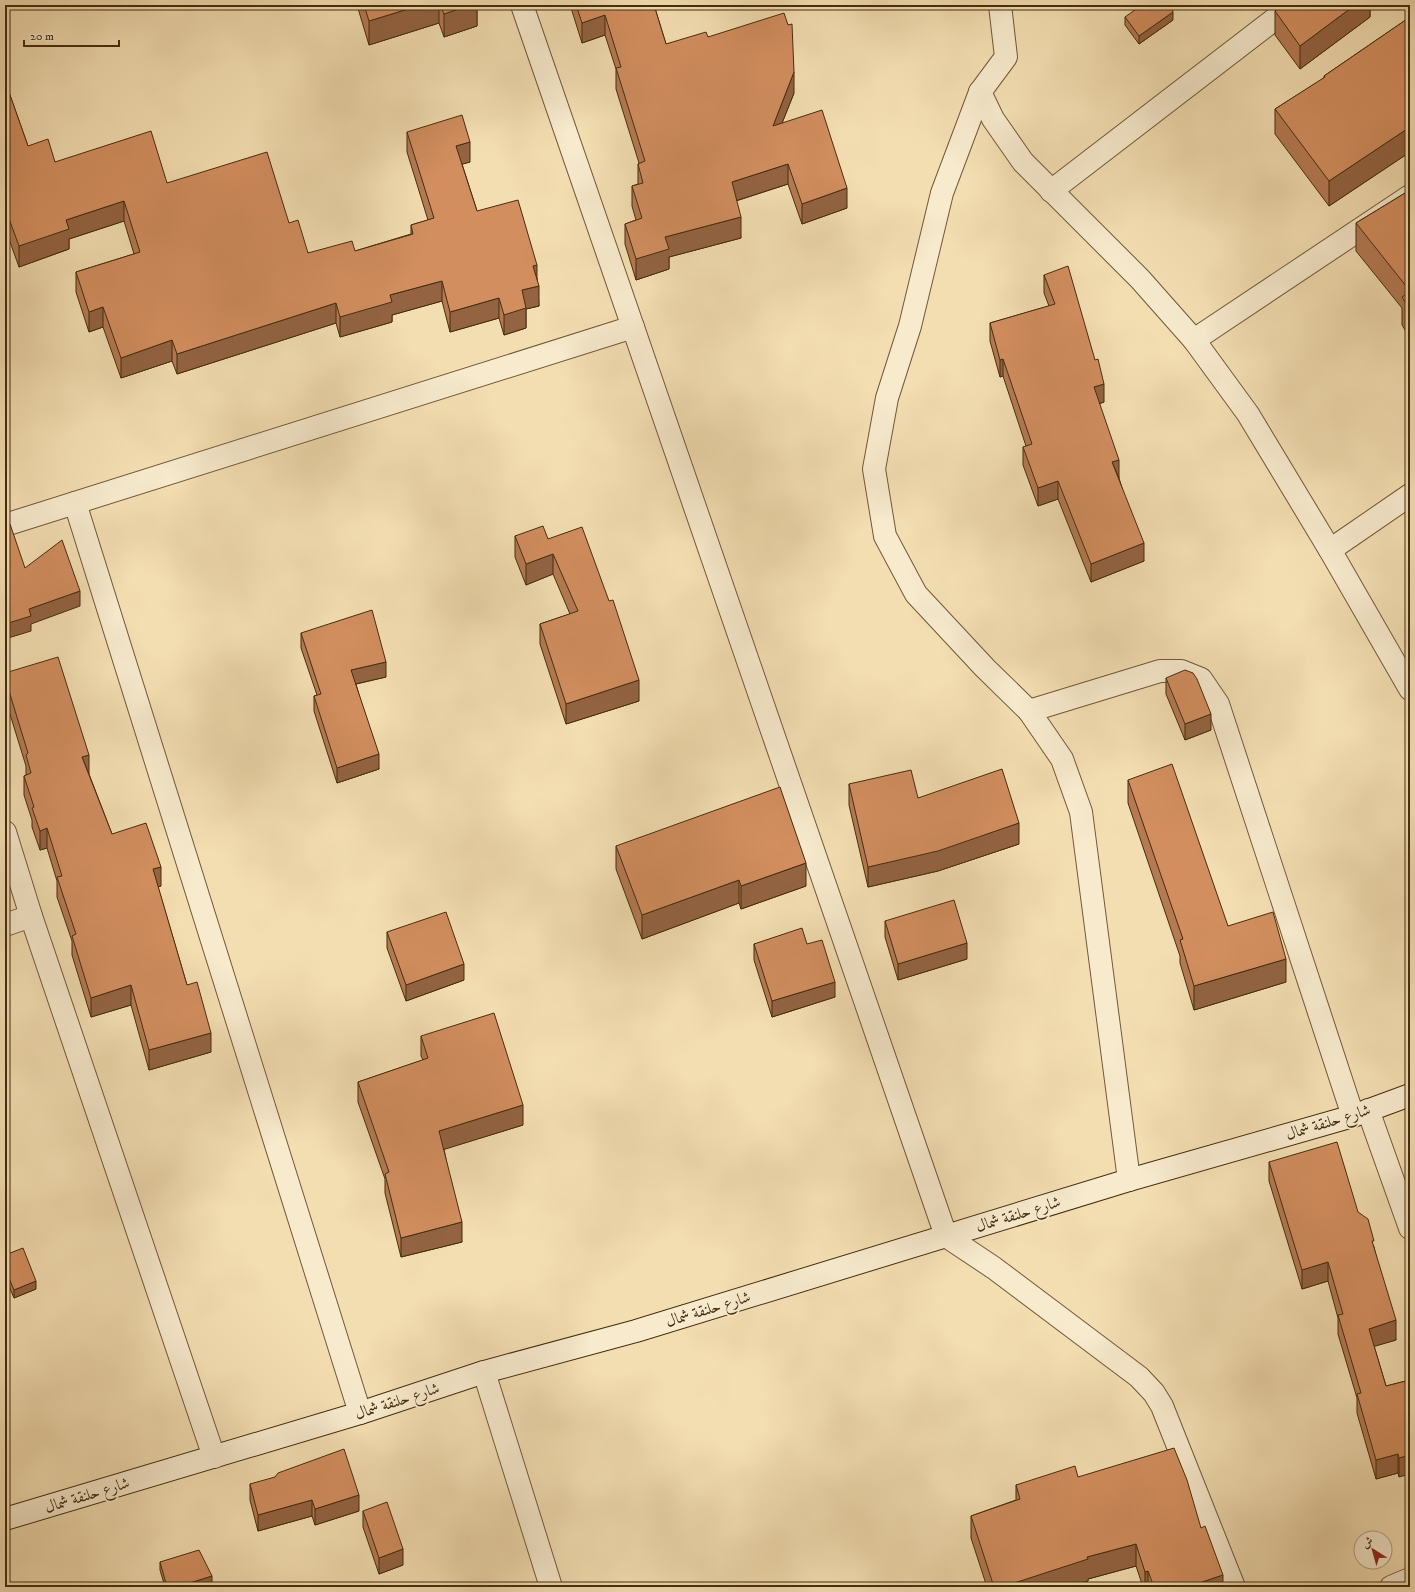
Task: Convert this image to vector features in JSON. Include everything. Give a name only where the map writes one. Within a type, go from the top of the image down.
[{"type":"street","points":[[522,5],[946,1236],[994,1268],[1139,1377],[1154,1393],[1162,1406],[1234,1587]]},
{"type":"street","points":[[1000,5],[1006,57],[980,92],[942,193],[910,326],[887,398],[874,469],[885,536],[916,594],[985,668],[1029,711],[1062,759],[1081,812],[1129,1180]]},
{"type":"street","points":[[1051,191],[1293,5]]},
{"type":"street","points":[[980,92],[993,119],[1023,162],[1140,279],[1194,340],[1248,414],[1330,550],[1410,689]]},
{"type":"street","points":[[1194,340],[1410,196]]},
{"type":"street","points":[[5,524],[633,327]]},
{"type":"street","points":[[1330,550],[1410,495]]},
{"type":"street","points":[[75,503],[360,1413]]},
{"type":"street","points":[[1029,711],[1160,671],[1181,671],[1201,679],[1218,704],[1361,1113],[1410,1228]]},
{"type":"street","points":[[5,832],[31,916],[214,1457]]},
{"type":"street","points":[[5,925],[31,916]]},
{"type":"street","name":"شارع حلنقة شمال","points":[[5,1519],[360,1413],[484,1372],[636,1331],[1129,1180],[1361,1113],[1410,1094]]},
{"type":"street","points":[[484,1372],[551,1587]]},
{"type":"street","points":[[1391,1587],[1410,1579]]},
{"type":"building","points":[[364,5],[421,5],[369,21]]},
{"type":"building","points":[[440,5],[470,5],[444,14]]},
{"type":"building","points":[[576,5],[654,5],[666,44],[706,32],[708,37],[784,13],[788,25],[792,24],[794,72],[773,126],[822,110],[847,188],[802,204],[788,164],[732,182],[741,217],[665,237],[669,249],[636,259],[625,224],[642,218],[632,186],[643,183],[638,164],[645,161],[616,68],[621,67],[605,15],[582,23]]},
{"type":"building","points":[[1142,5],[1171,5],[1173,12],[1139,36],[1125,17]]},
{"type":"building","points":[[1284,5],[1355,5],[1300,46],[1275,11]]},
{"type":"building","points":[[1410,17],[1410,127],[1329,181],[1275,109],[1325,77],[1324,76]]},
{"type":"building","points":[[5,81],[28,146],[48,139],[55,162],[151,131],[167,183],[267,152],[289,223],[298,220],[308,253],[352,241],[355,251],[413,234],[411,225],[434,218],[407,132],[462,115],[470,142],[456,146],[477,211],[518,200],[537,265],[533,266],[539,286],[522,290],[526,308],[504,315],[499,298],[450,312],[442,281],[390,295],[392,302],[340,317],[336,303],[177,354],[172,340],[121,358],[103,307],[89,312],[76,272],[140,252],[124,201],[66,220],[69,229],[19,246],[5,208]]},
{"type":"building","points":[[1410,190],[1410,291],[1356,223]]},
{"type":"building","points":[[1068,266],[1095,360],[1098,359],[1104,384],[1094,387],[1119,460],[1112,462],[1144,543],[1091,564],[1058,481],[1038,488],[1023,447],[1032,444],[1003,359],[1000,360],[990,323],[1055,304],[1044,275]]},
{"type":"building","points":[[1410,292],[1410,310],[1402,297]]},
{"type":"building","points":[[10,524],[25,568],[62,540],[80,591],[29,609],[31,616],[5,624],[5,526]]},
{"type":"building","points":[[543,526],[548,539],[582,527],[609,601],[613,600],[639,680],[566,704],[540,624],[578,611],[553,554],[526,564],[515,536]]},
{"type":"building","points":[[372,610],[386,662],[351,670],[379,754],[337,768],[314,696],[321,694],[301,633]]},
{"type":"building","points":[[58,657],[89,755],[82,757],[112,834],[146,823],[161,867],[153,869],[187,985],[197,982],[211,1033],[149,1050],[131,985],[91,998],[72,936],[76,934],[57,877],[62,876],[47,828],[40,831],[32,808],[34,807],[24,776],[31,773],[26,755],[28,753],[5,678],[5,673]]},
{"type":"building","points":[[1185,670],[1193,673],[1197,679],[1211,714],[1185,724],[1166,678]]},
{"type":"building","points":[[1172,764],[1228,926],[1273,912],[1286,959],[1194,986],[1180,940],[1183,939],[1128,780]]},
{"type":"building","points":[[1002,769],[1019,823],[938,851],[868,867],[849,784],[911,770],[918,798]]},
{"type":"building","points":[[780,787],[806,863],[741,886],[739,880],[642,915],[616,846]]},
{"type":"building","points":[[954,900],[967,943],[898,964],[885,921]]},
{"type":"building","points":[[446,912],[464,964],[406,985],[387,932]]},
{"type":"building","points":[[802,928],[807,944],[822,940],[835,982],[772,1001],[754,944]]},
{"type":"building","points":[[494,1013],[523,1105],[439,1131],[462,1222],[401,1238],[385,1174],[389,1172],[358,1082],[428,1058],[421,1036]]},
{"type":"building","points":[[1337,1142],[1358,1212],[1368,1219],[1374,1241],[1372,1241],[1396,1320],[1369,1329],[1386,1386],[1410,1380],[1410,1455],[1399,1458],[1398,1454],[1376,1460],[1357,1394],[1361,1393],[1338,1315],[1343,1314],[1328,1262],[1302,1270],[1269,1162]]},
{"type":"building","points":[[23,1248],[36,1281],[14,1290],[5,1269],[5,1255]]},
{"type":"building","points":[[1174,1448],[1187,1480],[1201,1528],[1205,1526],[1223,1575],[1187,1587],[1154,1587],[1148,1571],[1145,1572],[1136,1544],[1087,1557],[1088,1559],[1002,1587],[994,1587],[971,1516],[1020,1499],[1016,1485],[1075,1466],[1078,1477]]},
{"type":"building","points":[[344,1449],[359,1495],[315,1509],[312,1500],[258,1515],[250,1484],[275,1477],[278,1473]]},
{"type":"building","points":[[387,1502],[403,1549],[379,1558],[363,1511]]},
{"type":"building","points":[[199,1550],[212,1576],[177,1587],[167,1587],[160,1562]]}]
